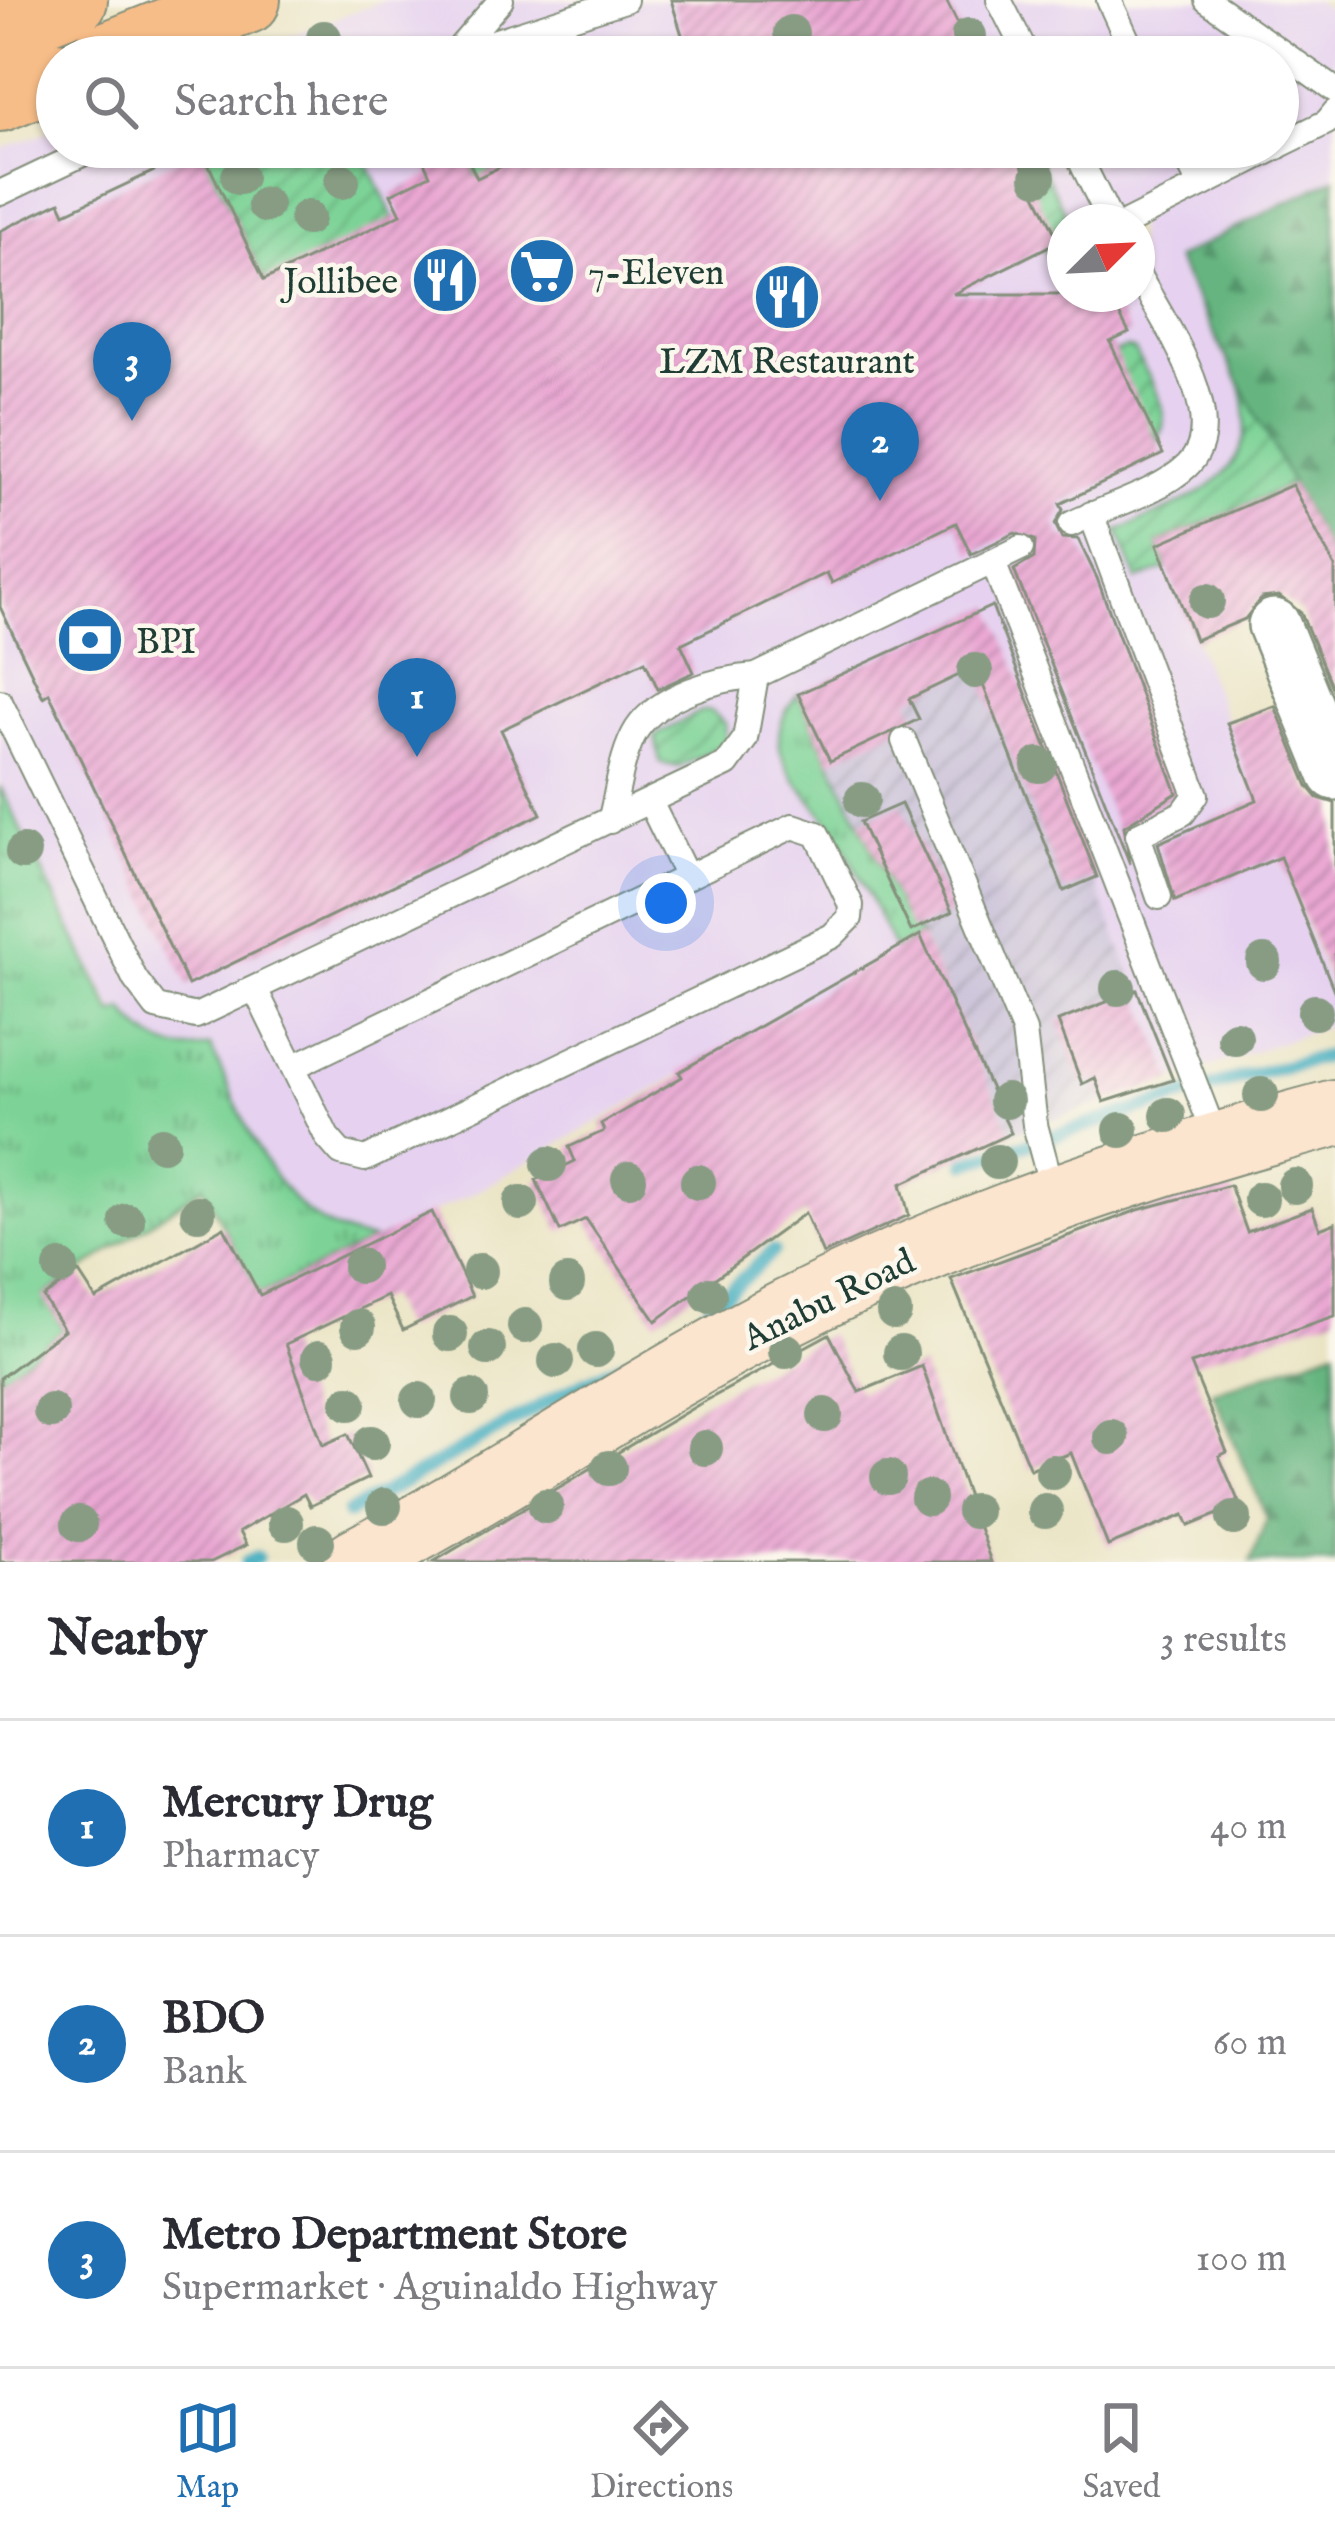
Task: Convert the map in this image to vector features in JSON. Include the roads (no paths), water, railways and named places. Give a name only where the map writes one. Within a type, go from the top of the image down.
[{"type":"highway","points":[[0,29],[74,0]]},
{"type":"highway","points":[[155,36],[210,14]]},
{"type":"highway","points":[[0,98],[36,83]]},
{"type":"street","points":[[1274,625],[1335,774]]},
{"type":"street","name":"Anabu Road","points":[[355,1562],[784,1314],[954,1237],[1050,1180],[1213,1128],[1335,1113]]},
{"type":"lane","points":[[468,36],[501,0]]},
{"type":"lane","points":[[513,36],[626,0]]},
{"type":"lane","points":[[999,0],[1017,36]]},
{"type":"lane","points":[[1109,0],[1125,36]]},
{"type":"lane","points":[[1207,0],[1258,36]]},
{"type":"lane","points":[[1299,65],[1335,90]]},
{"type":"lane","points":[[1299,134],[1335,112]]},
{"type":"lane","points":[[0,193],[53,168]]},
{"type":"lane","points":[[1084,168],[1102,204]]},
{"type":"lane","points":[[1192,168],[1201,185]]},
{"type":"lane","points":[[1155,208],[1235,168]]},
{"type":"lane","points":[[1155,308],[1198,393],[1206,424],[1203,440],[1197,454],[1174,475],[1081,519],[1196,795],[1190,808],[1138,835],[1159,897]]},
{"type":"lane","points":[[610,821],[632,739],[646,718],[710,683],[756,676],[1021,548]]},
{"type":"lane","points":[[993,562],[1213,1128]]},
{"type":"lane","points":[[0,702],[136,979],[156,1007],[196,1016],[256,992],[713,772],[738,753],[756,676]]},
{"type":"lane","points":[[904,741],[1024,1031],[1035,1125],[1050,1180]]},
{"type":"lane","points":[[650,802],[687,877]]},
{"type":"lane","points":[[256,992],[293,1067],[333,1146],[365,1160],[832,936],[850,918],[847,892],[817,834],[806,828],[782,830],[293,1067]]},
{"type":"waterway","points":[[966,1163],[1250,1075],[1335,1054]]},
{"type":"waterway","points":[[680,1336],[773,1251]]},
{"type":"waterway","points":[[348,1513],[569,1390],[655,1349]]},
{"type":"waterway","points":[[247,1562],[257,1557]]},
{"type":"place","name":"7-Eleven","points":[[542,271]]},
{"type":"place","name":"Jollibee","points":[[445,280]]},
{"type":"place","name":"LZM Restaurant","points":[[787,297]]},
{"type":"place","name":"Metro Department Store","points":[[132,421]]},
{"type":"place","name":"BDO","points":[[880,501]]},
{"type":"place","name":"BPI","points":[[90,640]]},
{"type":"place","name":"Mercury Drug","points":[[417,757]]}]
